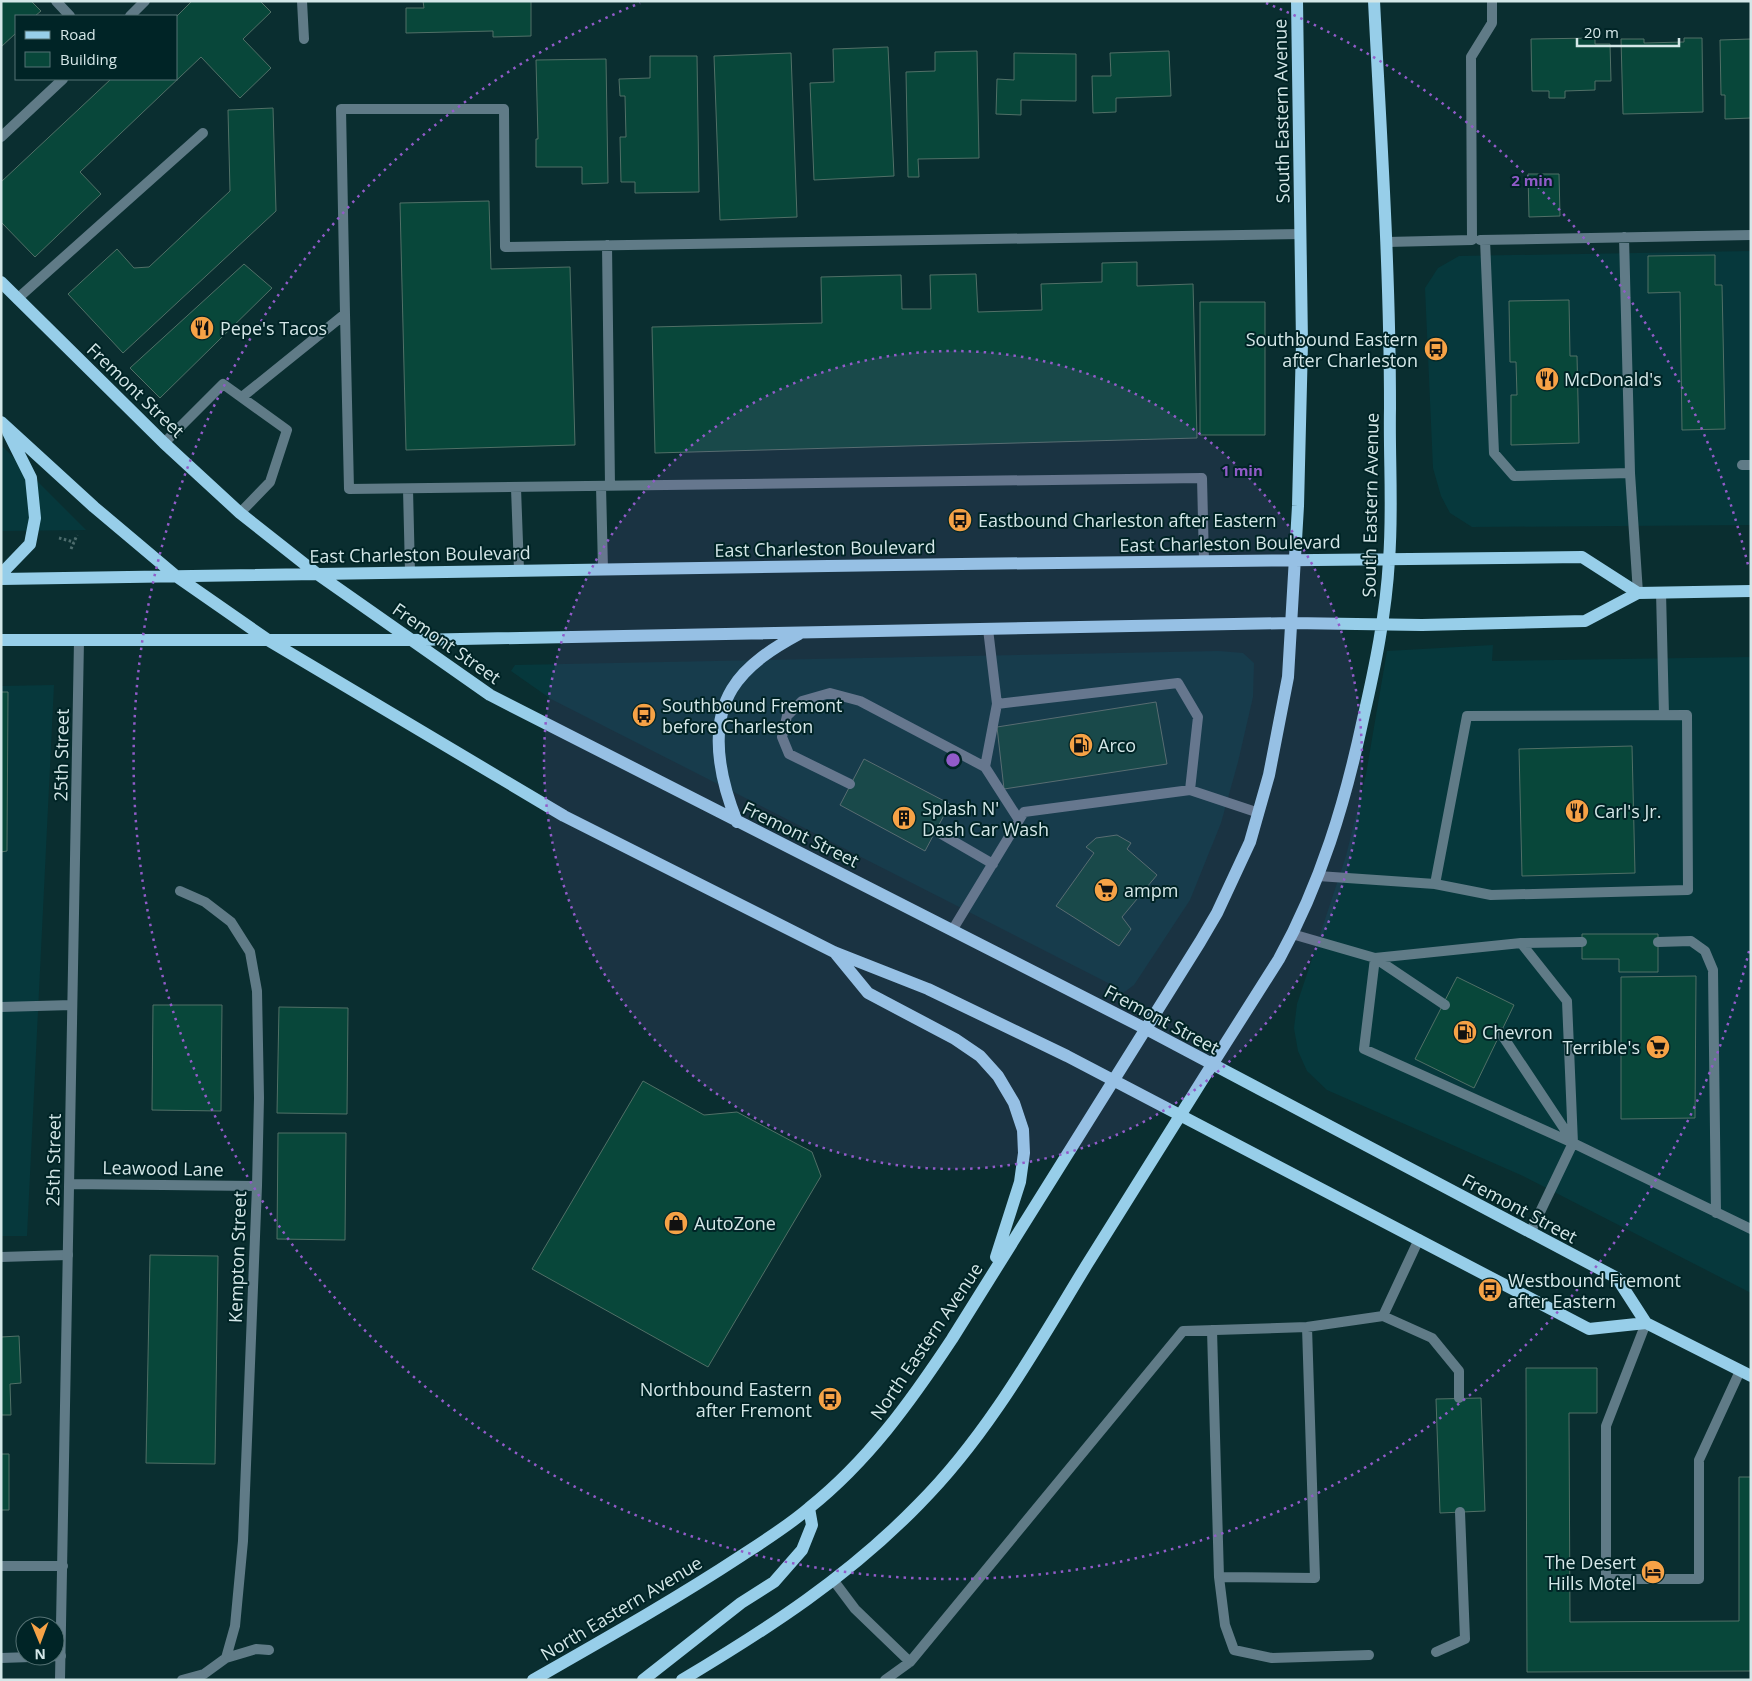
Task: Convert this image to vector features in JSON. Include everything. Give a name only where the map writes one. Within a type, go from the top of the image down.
[{"type":"main road","name":"South Eastern Avenue","points":[[1130,1054],[1218,913],[1250,842],[1260,812],[1284,703],[1291,623],[1302,380],[1297,1]]},
{"type":"main road","name":"South Eastern Avenue","points":[[1180,1116],[1292,934],[1318,876],[1346,794],[1383,624],[1390,559],[1387,242],[1374,1]]},
{"type":"main road","name":"Fremont Street","points":[[1,282],[164,442],[240,513],[316,573],[490,695],[737,822],[953,929],[1617,1278],[1646,1323]]},
{"type":"main road","points":[[1,574],[30,544],[35,518],[31,478],[3,423]]},
{"type":"main road","points":[[3,423],[94,507],[176,576],[268,640],[564,816],[834,952],[928,989],[1114,1080],[1589,1329],[1646,1323],[1746,1374]]},
{"type":"main road","name":"East Charleston Boulevard","points":[[1,579],[519,570],[1582,557],[1638,593]]},
{"type":"main road","points":[[1,640],[412,640],[1291,623],[1383,624],[1584,620],[1638,593],[1751,591]]},
{"type":"main road","points":[[737,822],[725,791],[719,752],[723,717],[732,689],[744,674],[772,649],[801,632]]},
{"type":"main road","points":[[834,952],[868,993],[955,1039],[980,1056],[998,1076],[1014,1103],[1023,1130],[1024,1154],[1020,1182],[987,1282]]},
{"type":"main road","name":"North Eastern Avenue","points":[[533,1680],[680,1596],[809,1508],[850,1471],[883,1435],[916,1393],[1130,1054]]},
{"type":"main road","points":[[682,1680],[754,1637],[834,1581],[886,1538],[922,1502],[987,1422],[1180,1116]]},
{"type":"main road","points":[[643,1680],[741,1603],[774,1582],[802,1550],[812,1525],[809,1508]]},
{"type":"street","points":[[56,1],[69,15]]},
{"type":"street","points":[[131,15],[146,1]]},
{"type":"street","points":[[302,1],[304,39]]},
{"type":"street","points":[[1472,240],[1471,57],[1492,24],[1492,1]]},
{"type":"street","points":[[1,137],[62,80]]},
{"type":"street","points":[[1204,561],[1202,478],[349,489],[341,110],[504,109],[505,247],[1300,234]]},
{"type":"street","points":[[17,299],[203,133]]},
{"type":"street","points":[[1387,242],[1751,235]]},
{"type":"street","points":[[1624,237],[1630,473],[1638,593]]},
{"type":"street","points":[[1485,240],[1494,453],[1514,476],[1630,473]]},
{"type":"street","points":[[604,569],[607,245]]},
{"type":"street","points":[[242,398],[345,314]]},
{"type":"street","points":[[164,442],[223,384],[287,430],[270,482],[240,513]]},
{"type":"street","points":[[516,488],[519,570]]},
{"type":"street","points":[[408,489],[410,572]]},
{"type":"street","points":[[1661,592],[1664,715]]},
{"type":"street","points":[[985,767],[997,704],[988,629]]},
{"type":"street","name":"25th Street","points":[[62,1616],[79,640]]},
{"type":"street","points":[[997,704],[1178,683],[1198,717],[1190,790]]},
{"type":"street","points":[[850,784],[789,754],[782,737],[787,716],[802,701],[830,693],[860,701],[985,767],[1019,820]]},
{"type":"street","points":[[1318,876],[1435,884],[1491,895],[1688,890],[1687,715],[1467,716],[1435,884]]},
{"type":"street","points":[[953,929],[1024,812],[1190,790],[1260,812]]},
{"type":"street","points":[[936,831],[993,864]]},
{"type":"street","name":"Kempton Street","points":[[180,891],[205,902],[231,922],[250,952],[257,991],[259,1098],[257,1186],[243,1541],[234,1626],[226,1658]]},
{"type":"street","points":[[1292,934],[1375,958],[1445,1005]]},
{"type":"street","points":[[1658,942],[1691,941],[1706,951],[1713,970],[1716,1213]]},
{"type":"street","points":[[1375,958],[1521,943],[1582,942]]},
{"type":"street","points":[[1521,943],[1567,1001],[1573,1143],[1530,1233]]},
{"type":"street","points":[[1375,958],[1364,1049],[1573,1143],[1751,1229]]},
{"type":"street","points":[[1,1007],[72,1005]]},
{"type":"street","points":[[1500,1032],[1573,1143]]},
{"type":"street","name":"Leawood Lane","points":[[69,1184],[257,1186]]},
{"type":"street","points":[[1383,1316],[1419,1239]]},
{"type":"street","points":[[1,1257],[68,1255]]},
{"type":"street","points":[[885,1680],[910,1662],[1183,1331],[1307,1327],[1383,1316],[1432,1338],[1459,1371],[1459,1398]]},
{"type":"street","points":[[1646,1323],[1606,1426],[1606,1579],[1699,1579],[1699,1460],[1746,1374]]},
{"type":"street","points":[[1219,1577],[1315,1578],[1307,1327]]},
{"type":"street","points":[[1212,1330],[1219,1577],[1225,1625],[1234,1650],[1272,1658],[1369,1655]]},
{"type":"street","points":[[1436,1652],[1465,1639],[1460,1512]]},
{"type":"street","points":[[1,1566],[63,1566]]},
{"type":"street","points":[[834,1581],[855,1608],[910,1662]]},
{"type":"street","points":[[182,1680],[204,1674],[226,1658],[256,1649],[269,1650]]},
{"type":"street","points":[[1,1658],[15,1658]]},
{"type":"street","name":"25th Street","points":[[60,1680],[61,1666]]},
{"type":"path","points":[[71,549],[77,535]]},
{"type":"path","points":[[59,538],[74,542]]},
{"type":"shaded area","points":[[1751,251],[1751,525],[1472,527],[1450,513],[1441,496],[1433,468],[1425,288],[1438,268],[1459,256]]},
{"type":"shaded area","points":[[1,445],[86,530],[1,531]]},
{"type":"shaded area","points":[[1493,645],[1492,661],[1751,657],[1751,1293],[1523,1176],[1327,1090],[1307,1071],[1298,1051],[1294,1028],[1297,1004],[1346,856],[1366,774],[1387,651]]},
{"type":"shaded area","points":[[1219,651],[1243,653],[1254,663],[1253,697],[1221,823],[1190,900],[1134,985],[1119,996],[1110,984],[551,699],[511,671],[515,665]]},
{"type":"shaded area","points":[[54,685],[27,1236],[1,1236],[1,686]]},
{"type":"building","points":[[1,1],[31,1],[41,11],[36,15],[15,15],[15,34],[1,47]]},
{"type":"building","points":[[192,1],[260,1],[271,12],[243,39],[271,68],[240,98],[201,57],[178,79],[178,15]]},
{"type":"building","points":[[423,1],[531,1],[531,36],[493,37],[493,31],[406,33],[406,8],[424,8]]},
{"type":"building","points":[[1595,38],[1595,44],[1610,44],[1611,81],[1595,81],[1595,90],[1565,91],[1565,98],[1549,98],[1549,91],[1532,91],[1531,39]]},
{"type":"building","points":[[1684,38],[1702,38],[1703,112],[1623,114],[1621,39],[1644,39],[1644,43],[1684,42]]},
{"type":"building","points":[[1751,39],[1751,118],[1725,119],[1725,95],[1721,95],[1720,40]]},
{"type":"building","points":[[888,47],[894,176],[814,180],[810,83],[834,82],[833,49]]},
{"type":"building","points":[[977,51],[979,158],[918,159],[919,177],[908,177],[906,72],[935,71],[935,52]]},
{"type":"building","points":[[1169,51],[1171,96],[1116,98],[1116,112],[1093,113],[1092,76],[1111,76],[1110,53]]},
{"type":"building","points":[[791,53],[797,217],[720,220],[714,56]]},
{"type":"building","points":[[1014,53],[1076,54],[1076,101],[1021,100],[1021,115],[996,114],[997,79],[1014,80]]},
{"type":"building","points":[[650,56],[697,56],[699,192],[635,193],[635,182],[621,182],[620,137],[626,137],[625,96],[620,96],[619,79],[650,78]]},
{"type":"building","points":[[606,59],[608,183],[582,184],[582,167],[536,167],[536,139],[538,139],[536,60]]},
{"type":"building","points":[[110,80],[177,80],[80,172],[101,194],[35,257],[1,222],[1,182]]},
{"type":"building","points":[[273,108],[276,211],[123,353],[68,294],[117,249],[134,268],[149,267],[230,191],[228,110]]},
{"type":"building","points":[[1528,174],[1559,174],[1560,216],[1529,217]]},
{"type":"building","points":[[489,201],[491,269],[570,267],[575,445],[406,450],[400,203]]},
{"type":"building","points":[[1715,255],[1715,285],[1722,285],[1725,429],[1682,430],[1680,292],[1648,293],[1648,256]]},
{"type":"building","points":[[1137,262],[1137,286],[1193,284],[1197,438],[655,453],[652,327],[822,323],[821,277],[901,275],[902,309],[931,309],[930,275],[976,274],[978,312],[1042,310],[1041,284],[1102,282],[1102,263]]},
{"type":"building","name":"Pepe's Tacos","points":[[244,264],[272,288],[160,398],[130,368]]},
{"type":"building","name":"McDonald's","points":[[1569,300],[1570,356],[1577,356],[1579,443],[1511,445],[1511,395],[1517,395],[1516,362],[1510,362],[1509,301]]},
{"type":"building","points":[[1200,302],[1265,302],[1265,435],[1200,435]]},
{"type":"building","points":[[1,692],[8,692],[7,851],[1,852]]},
{"type":"building","name":"Arco","points":[[1156,702],[1167,764],[1004,789],[997,727]]},
{"type":"building","name":"Carl's Jr.","points":[[1632,746],[1635,873],[1522,876],[1519,749]]},
{"type":"building","name":"Splash N' Dash Car Wash","points":[[864,759],[950,804],[925,851],[840,805]]},
{"type":"building","name":"ampm","points":[[1117,835],[1131,843],[1127,849],[1157,875],[1122,917],[1131,929],[1119,946],[1056,906],[1094,853],[1086,847],[1096,838]]},
{"type":"building","points":[[1582,934],[1658,934],[1658,972],[1619,972],[1619,959],[1582,959]]},
{"type":"building","name":"Terrible's","points":[[1696,976],[1695,1118],[1621,1119],[1621,977]]},
{"type":"building","name":"Chevron","points":[[1457,977],[1514,1005],[1474,1088],[1415,1059]]},
{"type":"building","points":[[153,1005],[222,1005],[221,1111],[152,1110]]},
{"type":"building","points":[[279,1007],[348,1008],[347,1114],[277,1113]]},
{"type":"building","name":"AutoZone","points":[[643,1081],[704,1115],[737,1112],[812,1152],[821,1176],[708,1367],[532,1269]]},
{"type":"building","points":[[278,1133],[346,1133],[345,1240],[277,1239]]},
{"type":"building","points":[[150,1255],[218,1256],[215,1464],[146,1463]]},
{"type":"building","points":[[19,1336],[21,1383],[10,1384],[11,1415],[1,1415],[1,1337]]},
{"type":"building","points":[[1526,1368],[1597,1368],[1597,1413],[1569,1413],[1570,1622],[1739,1621],[1739,1477],[1751,1477],[1751,1671],[1527,1672]]},
{"type":"building","points":[[1481,1398],[1485,1511],[1440,1513],[1436,1399]]},
{"type":"building","points":[[1,1454],[9,1454],[9,1510],[1,1510]]},
{"type":"place","name":"Pepe's Tacos","points":[[202,328]]},
{"type":"place","name":"Southbound Eastern after Charleston","points":[[1436,349]]},
{"type":"place","name":"McDonald's","points":[[1547,379]]},
{"type":"place","name":"Eastbound Charleston after Eastern","points":[[960,520]]},
{"type":"place","name":"Southbound Fremont before Charleston","points":[[644,715]]},
{"type":"place","name":"Arco","points":[[1081,745]]},
{"type":"place","name":"Carl's Jr.","points":[[1577,811]]},
{"type":"place","name":"Splash N' Dash Car Wash","points":[[904,818]]},
{"type":"place","name":"ampm","points":[[1106,890]]},
{"type":"place","name":"Chevron","points":[[1465,1032]]},
{"type":"place","name":"Terrible's","points":[[1658,1047]]},
{"type":"place","name":"AutoZone","points":[[676,1223]]},
{"type":"place","name":"Westbound Fremont after Eastern","points":[[1490,1290]]},
{"type":"place","name":"Northbound Eastern after Fremont","points":[[830,1399]]},
{"type":"place","name":"The Desert Hills Motel","points":[[1653,1572]]}]
